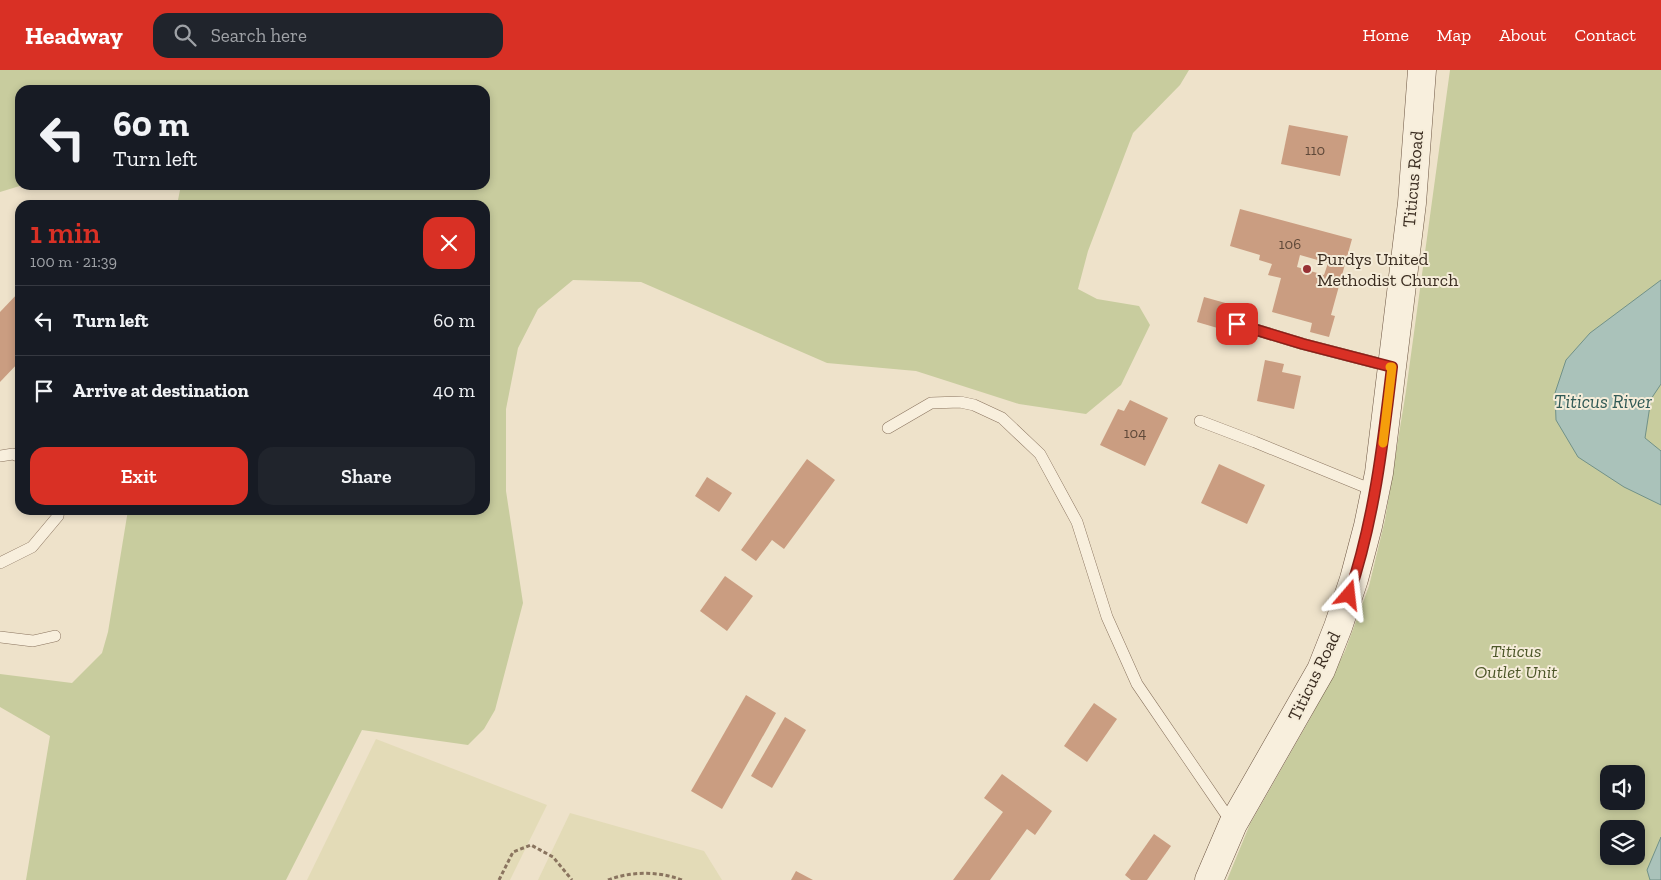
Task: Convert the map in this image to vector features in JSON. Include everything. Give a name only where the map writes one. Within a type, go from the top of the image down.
[{"type":"main road","name":"Titicus Road","points":[[1209,880],[1233,824],[1321,670],[1354,579],[1375,491],[1392,367],[1412,204],[1422,70]]},
{"type":"lane","points":[[1237,324],[1303,344],[1392,367]]},
{"type":"lane","points":[[888,428],[931,403],[960,402],[974,405],[1002,418],[1040,454],[1077,522],[1107,618],[1137,684],[1233,824]]},
{"type":"lane","points":[[1200,421],[1375,491]]},
{"type":"lane","points":[[0,456],[15,455]]},
{"type":"lane","points":[[0,563],[32,546],[58,515]]},
{"type":"lane","points":[[0,637],[33,641],[54,636]]},
{"type":"path","points":[[498,880],[513,852],[530,845],[554,857],[572,880]]},
{"type":"path","points":[[608,880],[624,874],[665,874],[682,880]]},
{"type":"shaded area","points":[[376,739],[547,805],[510,880],[307,880]]},
{"type":"shaded area","points":[[570,813],[704,851],[722,880],[538,880]]},
{"type":"green space","points":[[0,70],[1189,70],[1180,85],[1133,133],[1088,251],[1078,289],[1097,299],[1139,306],[1150,325],[1121,385],[1086,414],[1019,404],[916,371],[827,363],[641,282],[573,280],[538,309],[518,348],[506,409],[506,491],[523,603],[495,710],[484,729],[468,745],[362,730],[286,880],[26,880],[50,736],[0,707],[0,674],[72,683],[102,653],[108,632],[127,515],[490,515],[490,200],[178,200],[180,190],[490,190],[490,85],[15,85],[15,187],[0,192]]},
{"type":"green space","name":"Titicus Outlet Unit","points":[[1450,70],[1661,70],[1661,880],[1227,880],[1250,824],[1311,717],[1345,651],[1369,586],[1385,520],[1406,391]]},
{"type":"water","name":"Titicus River","points":[[1661,280],[1661,384],[1651,399],[1645,438],[1661,451],[1661,505],[1624,487],[1578,457],[1556,420],[1555,393],[1566,360],[1590,333]]},
{"type":"water","points":[[1661,837],[1661,880],[1650,880],[1647,870]]},
{"type":"building","points":[[1289,125],[1348,136],[1340,176],[1281,164]]},
{"type":"building","name":"Purdys United Methodist Church","points":[[1240,209],[1352,239],[1331,315],[1335,316],[1329,337],[1310,332],[1312,323],[1272,312],[1281,278],[1268,275],[1272,264],[1259,260],[1260,255],[1230,246]],"holes":[[[1300,255],[1328,263],[1324,275],[1297,267]]]},
{"type":"building","points":[[15,296],[15,366],[0,382],[0,312]]},
{"type":"building","points":[[1204,297],[1229,304],[1221,329],[1197,322]]},
{"type":"building","points":[[1265,360],[1284,364],[1282,372],[1301,376],[1294,409],[1257,401]]},
{"type":"building","points":[[1130,400],[1168,418],[1145,466],[1100,445],[1118,409],[1124,411]]},
{"type":"building","points":[[807,459],[835,480],[784,549],[772,540],[756,561],[741,550]]},
{"type":"building","points":[[1219,464],[1265,485],[1247,524],[1201,503]]},
{"type":"building","points":[[707,477],[732,493],[719,512],[695,496]]},
{"type":"building","points":[[725,576],[753,596],[727,631],[700,611]]},
{"type":"building","points":[[746,695],[776,713],[722,809],[691,791]]},
{"type":"building","points":[[1094,703],[1117,719],[1087,762],[1064,746]]},
{"type":"building","points":[[785,717],[806,730],[772,788],[751,776]]},
{"type":"building","points":[[1002,774],[1052,811],[1035,835],[1027,829],[990,880],[953,880],[1003,812],[984,798]]},
{"type":"building","points":[[1154,834],[1171,846],[1147,880],[1131,880],[1125,875]]},
{"type":"building","points":[[796,871],[813,880],[791,880]]},
{"type":"slow traffic","points":[[1383,443],[1392,367],[1390,367]]},
{"type":"place","name":"Purdys United Methodist Church","points":[[1307,269]]},
{"type":"route","points":[[1237,324],[1303,344],[1392,367],[1379,472],[1368,526],[1349,595]]}]
